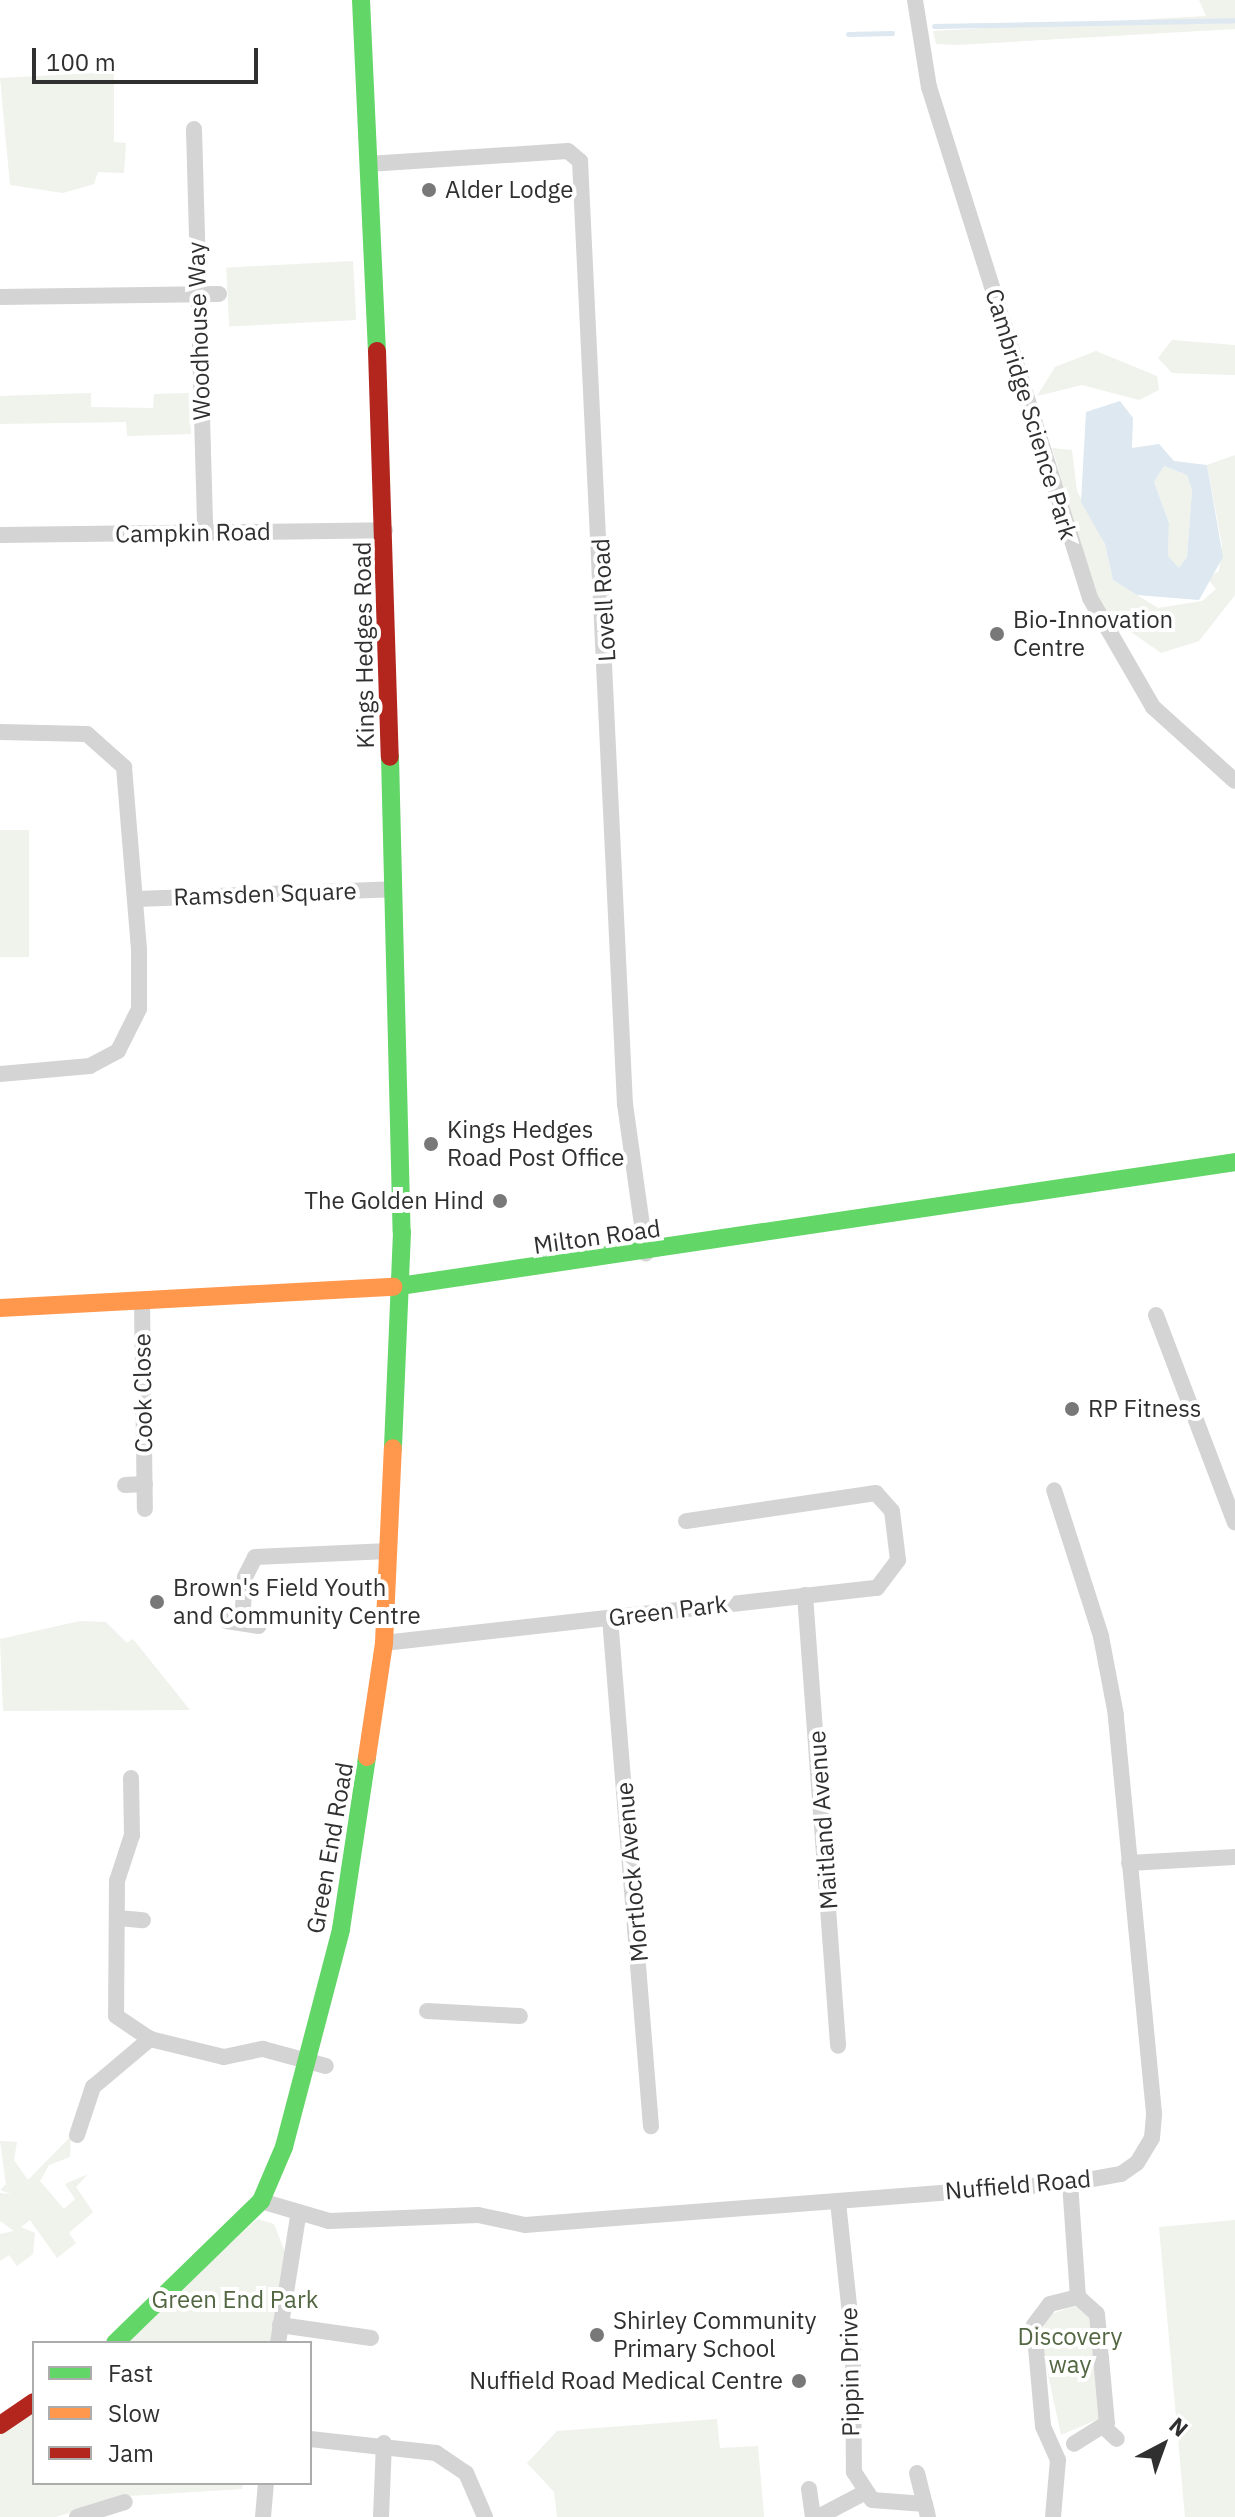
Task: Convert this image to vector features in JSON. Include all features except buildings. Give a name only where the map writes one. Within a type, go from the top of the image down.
[{"type":"street","name":"Kings Hedges Road","points":[[361,0],[385,530],[400,1290]]},
{"type":"street","name":"Cambridge Science Park","points":[[915,0],[929,87],[1090,598],[1153,707],[1235,781]]},
{"type":"street","name":"Woodhouse Way","points":[[194,129],[196,294],[205,533]]},
{"type":"street","name":"Lovell Road","points":[[368,164],[568,151],[580,161],[625,1104],[646,1254]]},
{"type":"street","points":[[0,297],[219,294]]},
{"type":"street","name":"Campkin Road","points":[[0,535],[385,530]]},
{"type":"street","points":[[0,732],[73,730],[115,754],[130,779],[139,1009],[118,1051],[90,1066],[0,1074]]},
{"type":"street","name":"Ramsden Square","points":[[137,899],[393,889]]},
{"type":"street","name":"Milton Road","points":[[1196,1168],[1235,1153]]},
{"type":"street","name":"Milton Road","points":[[0,1308],[400,1290],[1235,1162]]},
{"type":"street","name":"Green End Road","points":[[117,2341],[261,2201],[319,2064],[363,1814],[384,1643],[400,1290]]},
{"type":"street","name":"Cook Close","points":[[142,1303],[145,1509]]},
{"type":"street","points":[[1156,1315],[1235,1523]]},
{"type":"street","name":"Cook Close","points":[[125,1485],[145,1484]]},
{"type":"street","name":"Nuffield Road","points":[[261,2201],[298,2217],[478,2215],[525,2225],[1070,2183],[1121,2174],[1152,2138],[1129,1863],[1108,1665],[1054,1490]]},
{"type":"street","name":"Green Park","points":[[384,1643],[883,1585],[898,1560],[894,1522],[884,1497],[866,1491],[686,1521]]},
{"type":"street","points":[[259,1626],[234,1622],[247,1568],[259,1555],[389,1551]]},
{"type":"street","name":"Maitland Avenue","points":[[805,1595],[838,2046]]},
{"type":"street","name":"Mortlock Avenue","points":[[610,1618],[651,2126]]},
{"type":"street","points":[[131,1778],[132,1835],[117,1881],[113,2004],[125,2027],[150,2039],[224,2057],[263,2049],[319,2064]]},
{"type":"street","points":[[1129,1863],[1235,1857]]},
{"type":"street","points":[[118,1918],[143,1920]]},
{"type":"street","points":[[427,2011],[520,2016]]},
{"type":"street","points":[[77,2135],[81,2109],[98,2083],[150,2039]]},
{"type":"street","points":[[64,2104],[81,2109]]},
{"type":"street","points":[[1070,2183],[1078,2297],[1097,2314],[1111,2434],[1074,2444]]},
{"type":"street","name":"Pippin Drive","points":[[838,2202],[853,2342],[851,2447],[864,2493]]},
{"type":"street","points":[[278,2341],[298,2217]]},
{"type":"street","points":[[1053,2517],[1058,2460],[1041,2415],[1034,2325],[1050,2304],[1078,2297]]},
{"type":"street","points":[[280,2325],[371,2338]]},
{"type":"street","points":[[0,2425],[32,2403]]},
{"type":"street","points":[[312,2439],[384,2443],[457,2465],[485,2517]]},
{"type":"street","points":[[381,2517],[384,2443]]},
{"type":"street","points":[[809,2489],[816,2517],[864,2493],[883,2505],[926,2510],[917,2473]]},
{"type":"street","points":[[263,2517],[266,2485]]},
{"type":"street","points":[[77,2517],[125,2502]]},
{"type":"green space","points":[[1199,0],[1235,0],[1235,29],[957,45],[936,44],[933,31],[1206,16]]},
{"type":"green space","points":[[114,72],[114,142],[126,143],[124,173],[98,172],[94,184],[63,193],[10,185],[0,78]]},
{"type":"green space","points":[[353,261],[356,320],[229,327],[226,268]]},
{"type":"green space","points":[[1172,340],[1235,345],[1235,375],[1172,373],[1158,358]]},
{"type":"green space","points":[[1096,351],[1157,376],[1159,390],[1139,400],[1082,385],[1037,396],[1055,367]]},
{"type":"green space","points":[[91,393],[91,407],[153,408],[154,394],[189,393],[191,434],[127,436],[126,422],[0,424],[0,396]]},
{"type":"green space","points":[[1052,448],[1072,450],[1077,491],[1105,544],[1113,580],[1158,608],[1202,601],[1216,589],[1207,578],[1219,571],[1222,545],[1207,465],[1235,455],[1235,595],[1199,641],[1161,653],[1101,611]]},
{"type":"green space","points":[[1164,466],[1187,475],[1192,490],[1187,557],[1179,568],[1168,556],[1169,523],[1154,482]]},
{"type":"green space","points":[[0,830],[29,830],[29,957],[0,957]]},
{"type":"green space","points":[[80,1621],[106,1622],[127,1643],[133,1639],[190,1710],[3,1711],[0,1639]]},
{"type":"green space","points":[[71,2136],[70,2157],[49,2165],[40,2181],[64,2209],[75,2199],[65,2184],[88,2174],[76,2187],[93,2212],[69,2233],[76,2243],[57,2258],[30,2220],[21,2227],[35,2233],[33,2254],[17,2266],[9,2255],[0,2261],[0,2234],[14,2231],[0,2221],[0,2193],[11,2194],[0,2190],[6,2184],[0,2141],[17,2142],[14,2160],[28,2180]]},
{"type":"green space","name":"Green End Park","points":[[257,2219],[274,2224],[285,2252],[272,2341],[124,2341]]},
{"type":"green space","points":[[1235,2220],[1235,2517],[1185,2517],[1159,2227]]},
{"type":"green space","name":"Discovery way","points":[[1076,2306],[1090,2313],[1103,2417],[1061,2435],[1043,2351],[1044,2316]]},
{"type":"green space","points":[[32,2411],[32,2485],[243,2485],[242,2489],[129,2496],[55,2517],[0,2517],[0,2435]]},
{"type":"green space","points":[[717,2419],[720,2448],[758,2446],[764,2517],[557,2517],[554,2492],[527,2463],[557,2431]]},
{"type":"shaded area","points":[[1120,401],[1133,418],[1132,448],[1159,444],[1174,461],[1207,465],[1223,557],[1199,600],[1137,595],[1113,580],[1105,544],[1081,502],[1086,412]],"holes":[[[1164,466],[1187,475],[1192,490],[1187,557],[1179,568],[1168,556],[1169,523],[1154,482]]]},
{"type":"waterway","points":[[934,26],[1235,20]]},
{"type":"waterway","points":[[848,34],[892,33]]},
{"type":"traffic: fast","points":[[361,0],[377,351]]},
{"type":"traffic: fast","points":[[390,757],[402,1232],[393,1448]]},
{"type":"traffic: fast","points":[[393,1287],[1235,1162]]},
{"type":"traffic: fast","points":[[117,2341],[261,2201],[284,2147],[341,1929],[367,1757]]},
{"type":"traffic: slow","points":[[0,1308],[393,1287]]},
{"type":"traffic: slow","points":[[367,1757],[384,1643],[393,1448]]},
{"type":"traffic: jam","points":[[377,351],[390,757]]},
{"type":"traffic: jam","points":[[0,2425],[32,2403]]},
{"type":"place","name":"Alder Lodge","points":[[429,190]]},
{"type":"place","name":"Bio-Innovation Centre","points":[[997,634]]},
{"type":"place","name":"Kings Hedges Road Post Office","points":[[431,1144]]},
{"type":"place","name":"The Golden Hind","points":[[500,1201]]},
{"type":"place","name":"RP Fitness","points":[[1072,1409]]},
{"type":"place","name":"Brown's Field Youth and Community Centre","points":[[157,1602]]},
{"type":"place","name":"Shirley Community Primary School","points":[[597,2335]]},
{"type":"place","name":"Nuffield Road Medical Centre","points":[[799,2381]]}]
